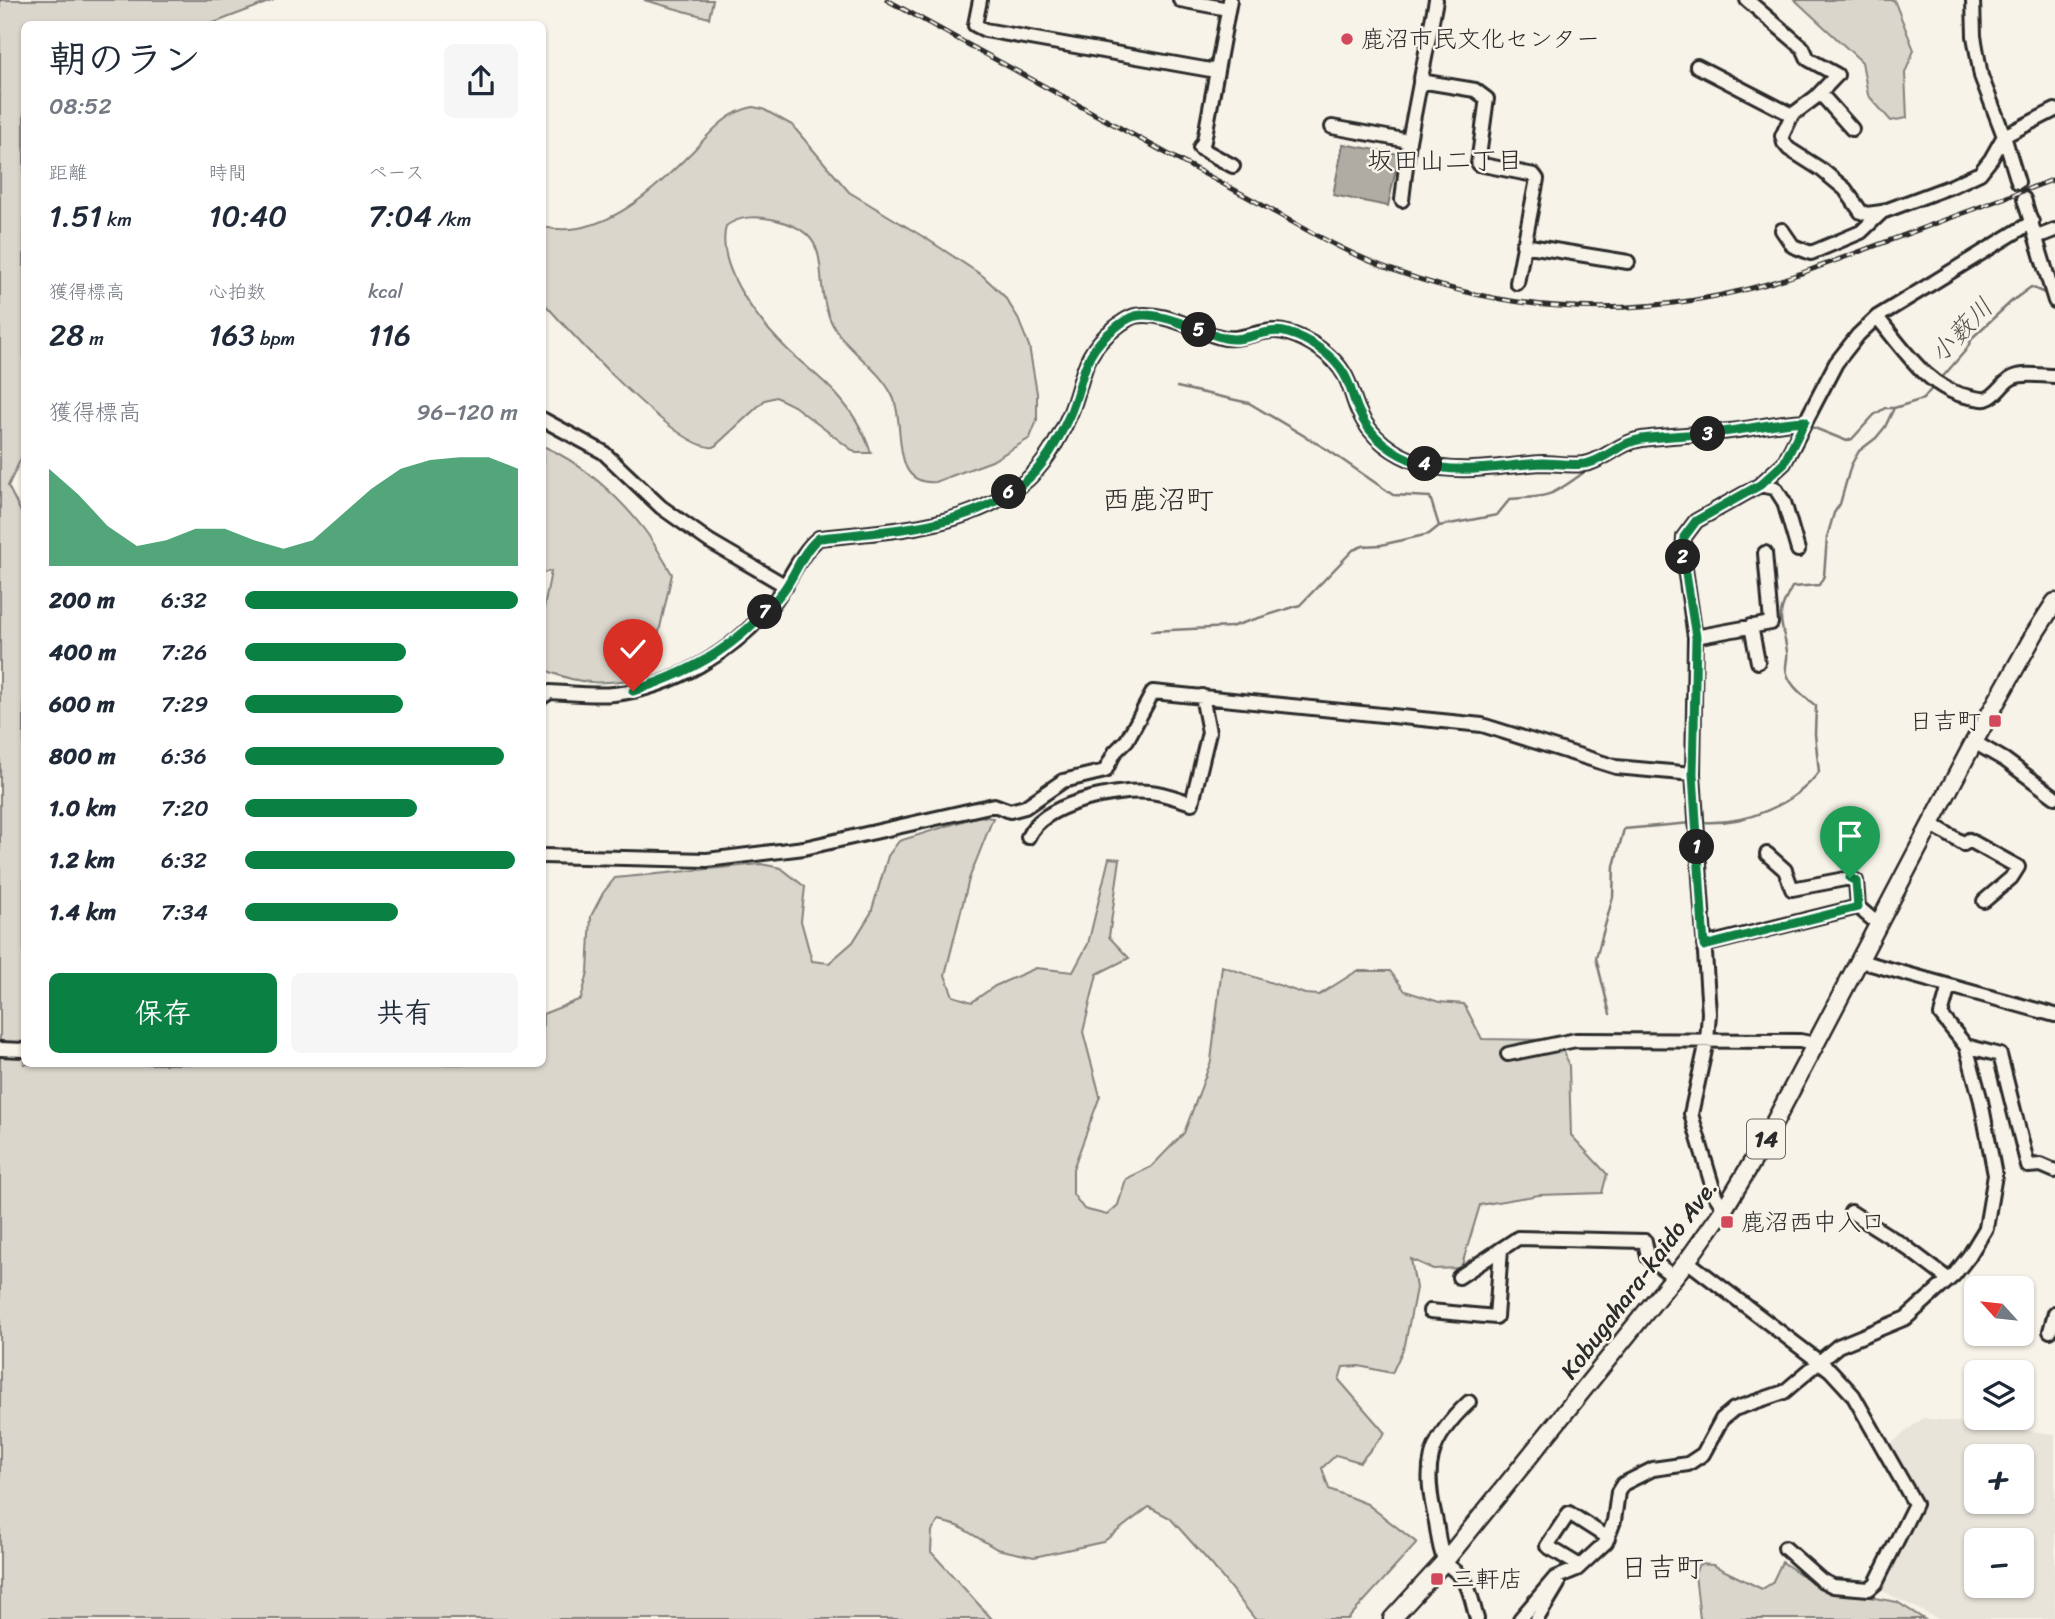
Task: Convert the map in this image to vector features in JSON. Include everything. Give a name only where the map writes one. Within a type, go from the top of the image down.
[{"type":"main road","name":"Kobugahara-kaido Ave.","points":[[1392,1619],[1445,1561],[1687,1261],[1724,1209],[1763,1144],[1974,742],[2055,602]]},
{"type":"street","points":[[980,0],[975,25],[985,30],[1216,71]]},
{"type":"street","points":[[1180,0],[1229,5],[1204,141],[1200,148],[1233,166]]},
{"type":"street","points":[[1402,200],[1409,141],[1436,0]]},
{"type":"street","points":[[1747,0],[1802,48],[1808,59],[1837,75],[1820,93],[1792,115],[1783,136],[1784,143],[1845,189],[1861,212],[1872,215],[1980,173],[1992,159],[2004,136],[2055,110]]},
{"type":"street","points":[[1973,0],[1974,36],[1981,76],[2018,182]]},
{"type":"street","points":[[1697,66],[1792,115]]},
{"type":"street","points":[[1420,81],[1475,90],[1487,99],[1478,164],[1534,175],[1537,178],[1517,283]]},
{"type":"street","points":[[1820,93],[1852,129]]},
{"type":"street","points":[[1332,127],[1409,141]]},
{"type":"street","points":[[2024,199],[2055,301]]},
{"type":"street","points":[[1782,230],[1793,246],[1811,253],[1861,232],[1884,211]]},
{"type":"street","points":[[1724,1209],[1715,1195],[1690,1114],[1707,1041],[1709,1013],[1693,774],[1696,637],[1683,555],[1684,537],[1696,521],[1760,485],[1784,463],[1836,363],[1858,335],[1877,317],[2032,222]]},
{"type":"street","points":[[2037,237],[2055,230]]},
{"type":"street","points":[[1523,245],[1628,262]]},
{"type":"street","points":[[546,694],[550,692],[611,694],[633,691],[673,678],[702,663],[738,638],[768,609],[786,586],[811,544],[819,538],[889,532],[926,525],[982,508],[1020,486],[1043,464],[1055,444],[1071,412],[1081,374],[1090,354],[1112,330],[1130,317],[1138,315],[1152,316],[1233,340],[1276,330],[1288,332],[1314,345],[1334,361],[1344,374],[1360,414],[1372,433],[1386,447],[1421,463],[1454,468],[1544,463],[1587,464],[1623,443],[1641,439],[1674,438],[1805,421]]},
{"type":"street","points":[[1877,317],[1920,369],[1941,387],[1959,395],[1984,400],[2013,377],[2055,376]]},
{"type":"street","points":[[546,421],[603,452],[661,507],[709,541],[786,586]]},
{"type":"street","points":[[1760,485],[1775,488],[1784,502],[1798,550]]},
{"type":"street","points":[[1696,637],[1771,623],[1765,553]]},
{"type":"street","points":[[1751,626],[1758,663]]},
{"type":"street","points":[[546,856],[708,860],[804,848],[994,805],[1010,811],[1025,807],[1063,781],[1105,771],[1115,752],[1127,740],[1153,692],[1482,725],[1616,767],[1693,774]]},
{"type":"street","points":[[1028,837],[1044,816],[1066,806],[1114,793],[1150,792],[1192,803],[1209,732],[1202,695]]},
{"type":"street","points":[[1974,742],[2005,760],[2055,797]]},
{"type":"street","points":[[1931,824],[1964,844],[1969,841],[2018,867],[2011,878],[1984,901]]},
{"type":"street","points":[[1767,854],[1784,870],[1792,889],[1850,878],[1856,881],[1858,907],[1880,923]]},
{"type":"street","points":[[1704,946],[1858,907]]},
{"type":"street","points":[[1860,961],[2055,1015]]},
{"type":"street","points":[[1520,1619],[1555,1578],[1580,1566],[1606,1542],[1614,1521],[1618,1492],[1623,1484],[1653,1469],[1688,1464],[1703,1454],[1722,1419],[1734,1409],[1784,1392],[1838,1346],[1906,1318],[1969,1256],[1986,1228],[1995,1175],[1976,1079],[1966,1046],[1941,1015],[1950,986]]},
{"type":"street","points":[[1508,1054],[1576,1040],[1800,1041],[1815,1044]]},
{"type":"street","points":[[1966,1046],[2000,1055],[2028,1166],[2041,1164],[2055,1171]]},
{"type":"street","points":[[0,1049],[21,1050]]},
{"type":"street","points":[[1851,1212],[1903,1245],[1948,1279]]},
{"type":"street","points":[[1460,1277],[1518,1238],[1645,1241],[1648,1257],[1674,1277]]},
{"type":"street","points":[[1430,1311],[1496,1317],[1501,1249]]},
{"type":"street","points":[[1687,1261],[1818,1361],[1853,1395],[1915,1504],[1876,1583],[1870,1589],[1833,1587],[1821,1580],[1785,1548]]},
{"type":"street","points":[[2050,1331],[2055,1312]]},
{"type":"street","points":[[1469,1402],[1451,1419],[1428,1462],[1433,1510],[1445,1561],[1462,1577],[1467,1586],[1477,1619]]},
{"type":"street","points":[[1580,1566],[1547,1546],[1569,1513],[1608,1538]]},
{"type":"street","points":[[1537,1619],[1563,1575]]},
{"type":"shaded area","points":[[0,0],[274,0],[219,21],[21,21],[21,458],[8,486],[21,512],[21,1067],[546,1067],[546,1013],[581,999],[588,972],[591,916],[603,893],[615,878],[761,864],[781,868],[805,887],[801,921],[812,961],[829,963],[853,942],[871,913],[888,856],[899,841],[979,816],[993,818],[969,879],[945,975],[953,996],[972,1002],[995,986],[1036,968],[1073,972],[1088,944],[1109,858],[1120,859],[1109,937],[1129,958],[1097,974],[1083,1032],[1100,1096],[1073,1169],[1073,1194],[1084,1209],[1107,1215],[1118,1205],[1126,1179],[1151,1167],[1184,1133],[1211,1061],[1222,966],[1305,994],[1319,995],[1357,971],[1390,971],[1405,991],[1439,1002],[1464,1004],[1482,1039],[1560,1040],[1569,1066],[1571,1135],[1607,1174],[1602,1193],[1539,1195],[1480,1205],[1461,1268],[1433,1269],[1411,1259],[1416,1288],[1405,1345],[1392,1373],[1359,1366],[1343,1367],[1339,1380],[1385,1433],[1360,1462],[1336,1455],[1322,1468],[1329,1489],[1367,1504],[1417,1543],[1348,1619],[1255,1619],[1170,1518],[1149,1507],[1103,1542],[1034,1557],[997,1549],[958,1526],[939,1521],[932,1531],[931,1552],[992,1619],[0,1619]]},
{"type":"shaded area","points":[[644,0],[713,0],[709,18]]},
{"type":"shaded area","points":[[1795,0],[1894,0],[1914,50],[1905,73],[1907,118],[1891,121],[1868,95],[1862,62]]},
{"type":"shaded area","points":[[753,107],[763,109],[792,125],[849,192],[983,276],[1004,296],[1017,316],[1029,346],[1037,393],[1037,420],[1030,438],[992,461],[935,482],[921,481],[911,474],[905,464],[893,397],[879,376],[836,330],[825,302],[815,245],[807,234],[793,225],[759,217],[737,220],[726,226],[724,242],[733,277],[765,325],[788,350],[831,388],[848,408],[871,453],[856,453],[794,406],[776,397],[765,400],[714,447],[698,443],[651,411],[546,305],[546,227],[565,229],[586,226],[607,219],[626,208],[679,165],[720,123]]},
{"type":"shaded area","points":[[1343,144],[1399,154],[1388,206],[1333,195]]},
{"type":"shaded area","points":[[546,448],[585,471],[622,504],[643,528],[672,574],[649,677],[595,682],[570,679],[546,670],[546,597],[551,571],[546,572]]},
{"type":"shaded area","points":[[1923,1418],[1964,1423],[1964,1430],[2022,1430],[2055,1434],[2055,1619],[1938,1619],[1877,1588],[1921,1500],[1892,1448],[1893,1442]]},
{"type":"shaded area","points":[[1782,1562],[1805,1577],[1835,1591],[1897,1602],[1924,1619],[1700,1619],[1695,1574],[1699,1564],[1713,1565],[1762,1589],[1772,1583]]},
{"type":"waterway","name":"小薮川","points":[[1940,380],[1966,350],[1973,337],[2012,301],[2031,287],[2049,295]]},
{"type":"waterway","points":[[1177,387],[1249,403],[1328,450],[1393,495],[1430,497],[1439,526]]},
{"type":"waterway","points":[[1812,427],[1847,441],[1885,408],[1923,399],[1933,387]]},
{"type":"waterway","points":[[1701,822],[1734,820],[1766,811],[1796,795],[1819,772],[1815,734],[1816,706],[1789,679],[1781,613],[1792,587],[1819,585],[1824,576],[1827,537],[1851,465],[1859,451],[1885,427],[1894,408]]},
{"type":"waterway","points":[[1151,631],[1230,627],[1300,605],[1353,550],[1429,534],[1439,526],[1497,515],[1510,499],[1550,494],[1583,473]]},
{"type":"waterway","points":[[1610,1014],[1596,958],[1613,897],[1614,866],[1624,829],[1691,823]]},
{"type":"railway","points":[[887,0],[1339,247],[1434,284],[1487,297],[1539,305],[1592,308],[1644,306],[1697,300],[1749,289],[1802,273],[2055,179]]},
{"type":"place","name":"鹿沼市民文化センター","points":[[1347,39]]},
{"type":"place","name":"日吉町","points":[[1995,721]]},
{"type":"place","name":"鹿沼西中入口","points":[[1727,1222]]},
{"type":"place","name":"三軒店","points":[[1437,1579]]},
{"type":"district","name":"坂田山二丁目","points":[[1445,160]]},
{"type":"district","name":"西鹿沼町","points":[[1158,499]]},
{"type":"district","name":"日吉町","points":[[1662,1567]]},
{"type":"route","points":[[633,691],[673,678],[702,663],[738,638],[768,609],[786,586],[811,544],[819,538],[889,532],[926,525],[982,508],[1020,486],[1043,464],[1055,444],[1071,412],[1081,374],[1090,354],[1112,330],[1130,317],[1152,316],[1233,340],[1276,330],[1288,332],[1314,345],[1334,361],[1344,374],[1360,414],[1372,433],[1386,447],[1421,463],[1454,468],[1544,463],[1587,464],[1623,443],[1641,439],[1674,438],[1805,421],[1784,463],[1760,485],[1696,521],[1684,537],[1683,555],[1696,637],[1693,774],[1704,946],[1858,907],[1856,881],[1850,878]]}]
